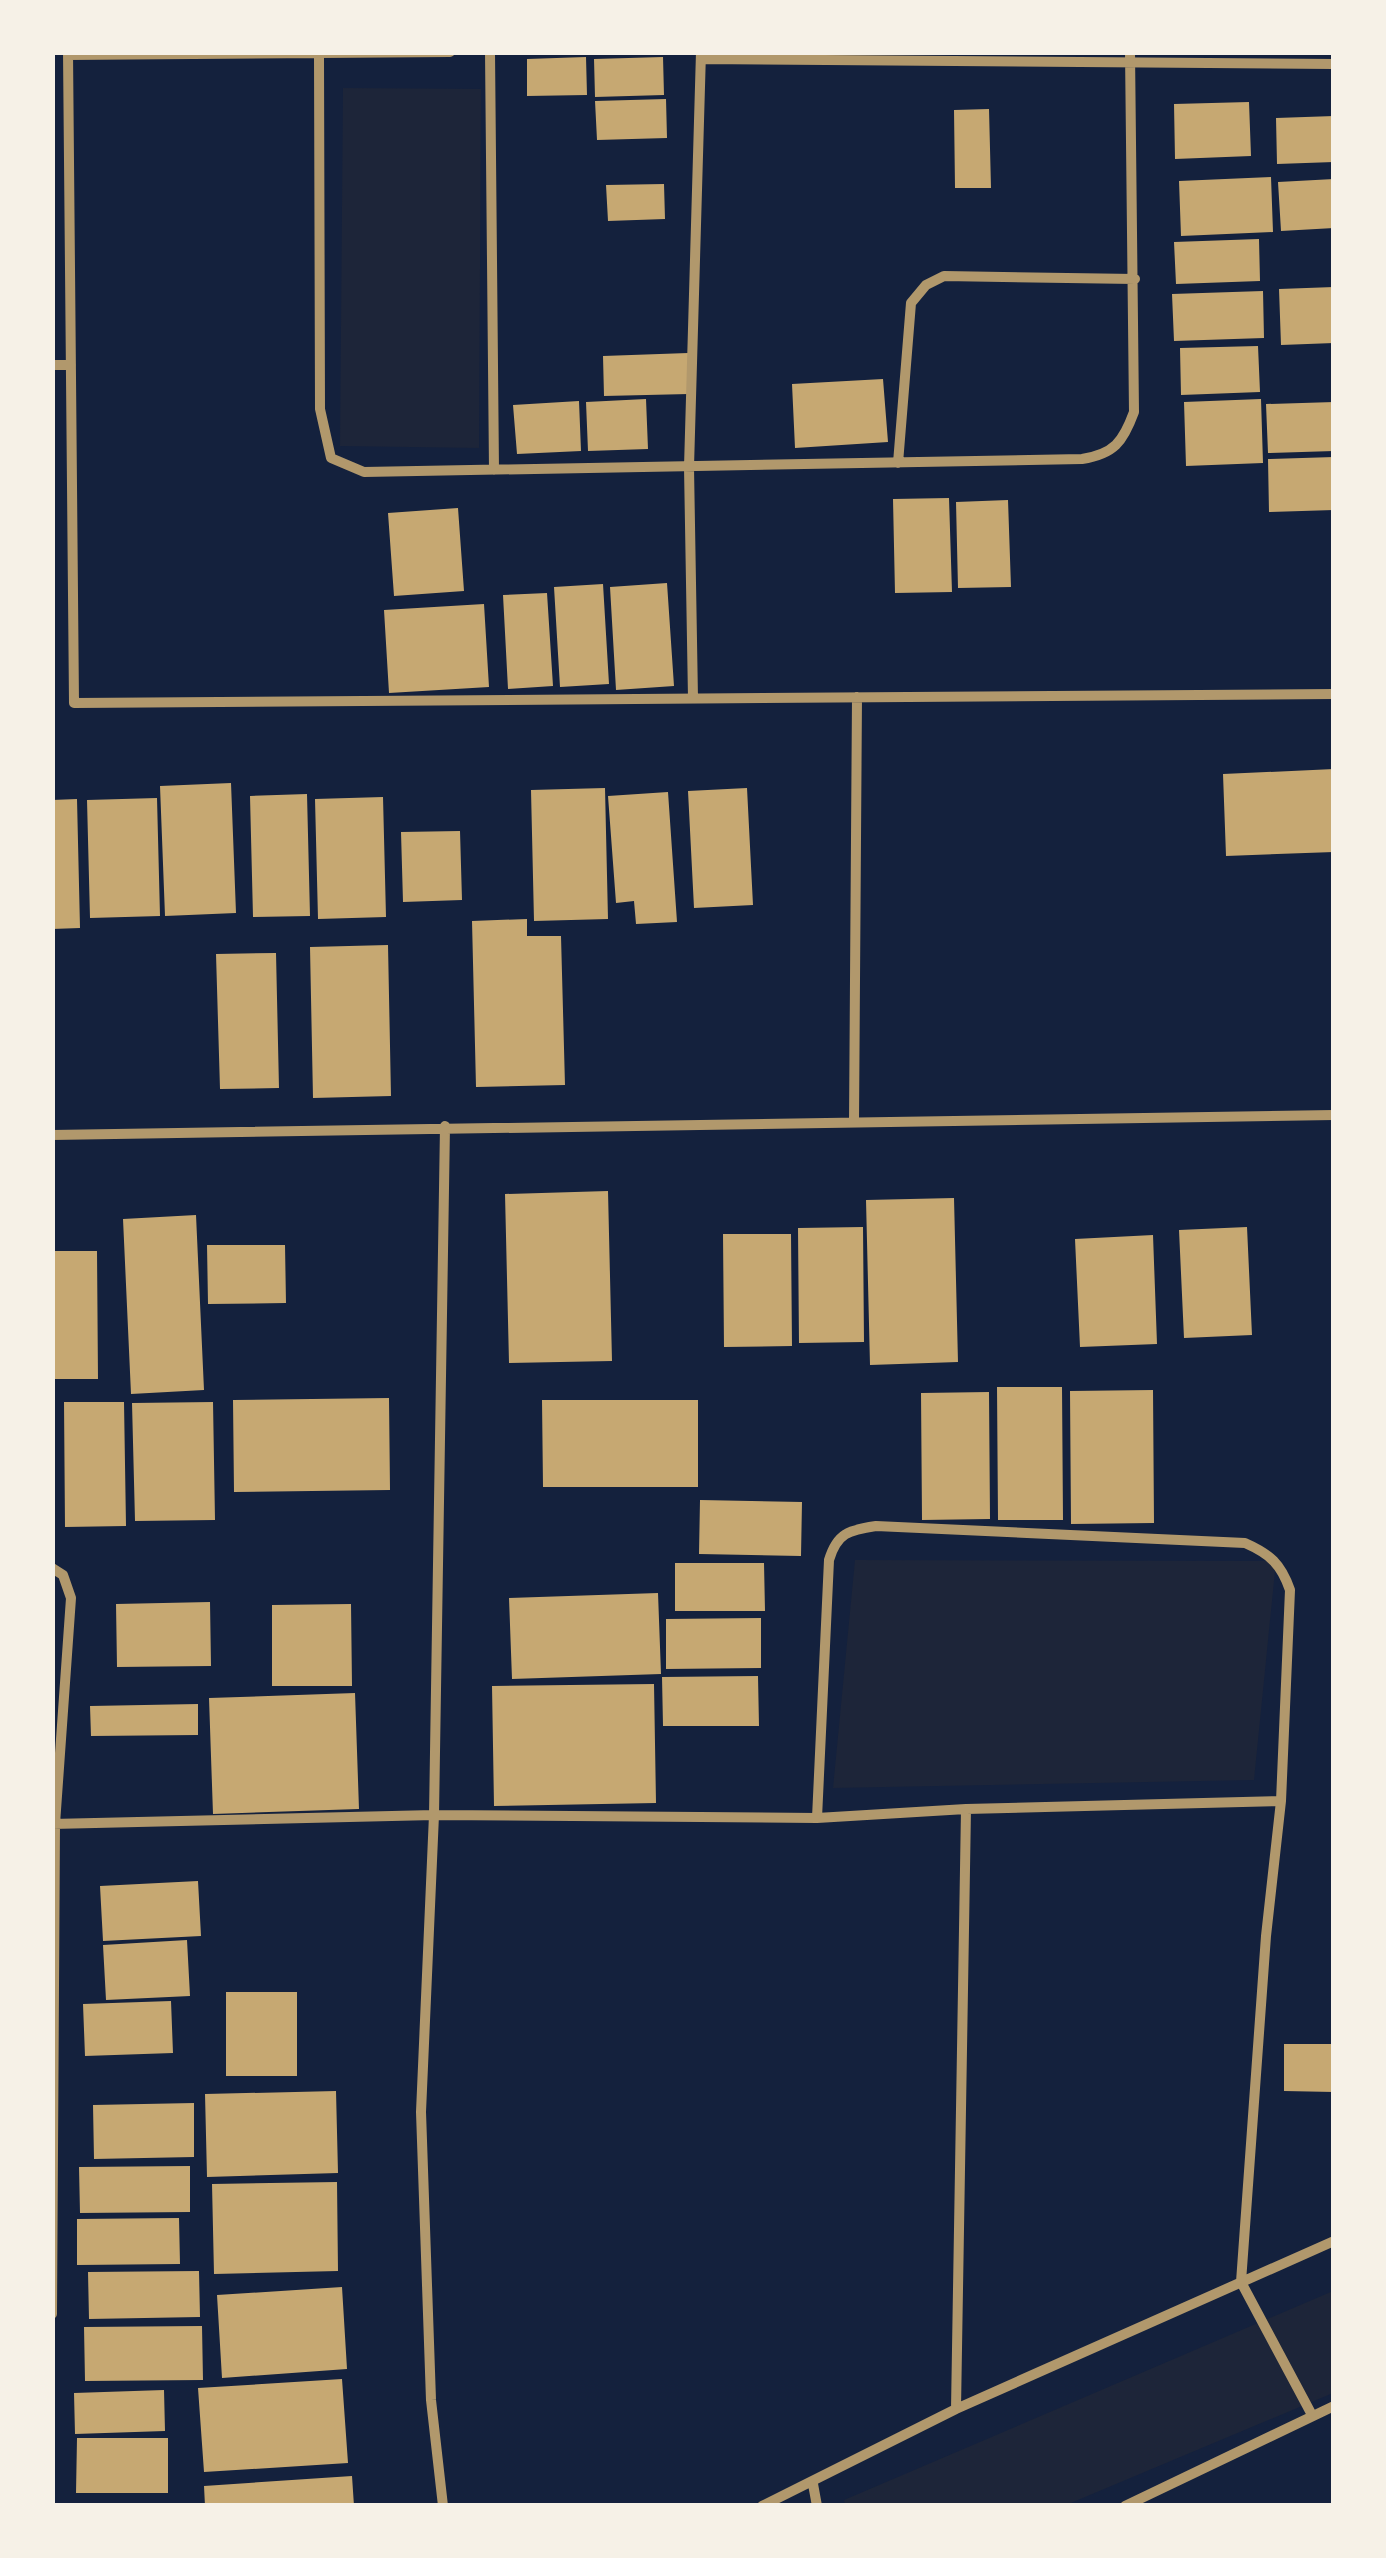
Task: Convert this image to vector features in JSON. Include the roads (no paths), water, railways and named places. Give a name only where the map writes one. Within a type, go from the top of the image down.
[{"type":"street","points":[[450,52],[319,57],[68,54],[74,703],[1334,694]]},
{"type":"street","points":[[490,52],[494,470]]},
{"type":"street","points":[[693,698],[689,467],[701,56],[1130,58],[1334,64]]},
{"type":"street","points":[[319,57],[320,409],[332,458],[364,472],[898,464],[1106,455],[1124,440],[1134,412],[1130,58]]},
{"type":"street","points":[[898,464],[911,302],[926,285],[944,276],[1135,279]]},
{"type":"street","points":[[52,365],[71,366]]},
{"type":"street","points":[[854,1122],[857,697]]},
{"type":"street","points":[[52,1135],[1334,1115]]},
{"type":"street","points":[[442,2506],[431,2400],[421,2112],[434,1815],[444,1126]]},
{"type":"street","points":[[817,1818],[829,1560],[835,1540],[849,1530],[876,1526],[1244,1543],[1268,1553],[1284,1570],[1290,1590],[1281,1801],[1266,1936],[1241,2282],[1312,2416]]},
{"type":"street","points":[[52,1568],[64,1575],[72,1598],[54,1824],[52,2314]]},
{"type":"street","points":[[54,1824],[434,1815],[817,1818],[966,1809],[1281,1801]]},
{"type":"street","points":[[956,2409],[966,1809]]},
{"type":"street","points":[[762,2506],[813,2484],[956,2409],[1334,2241]]},
{"type":"street","points":[[1125,2506],[1334,2406]]},
{"type":"street","points":[[813,2484],[817,2506]]}]
